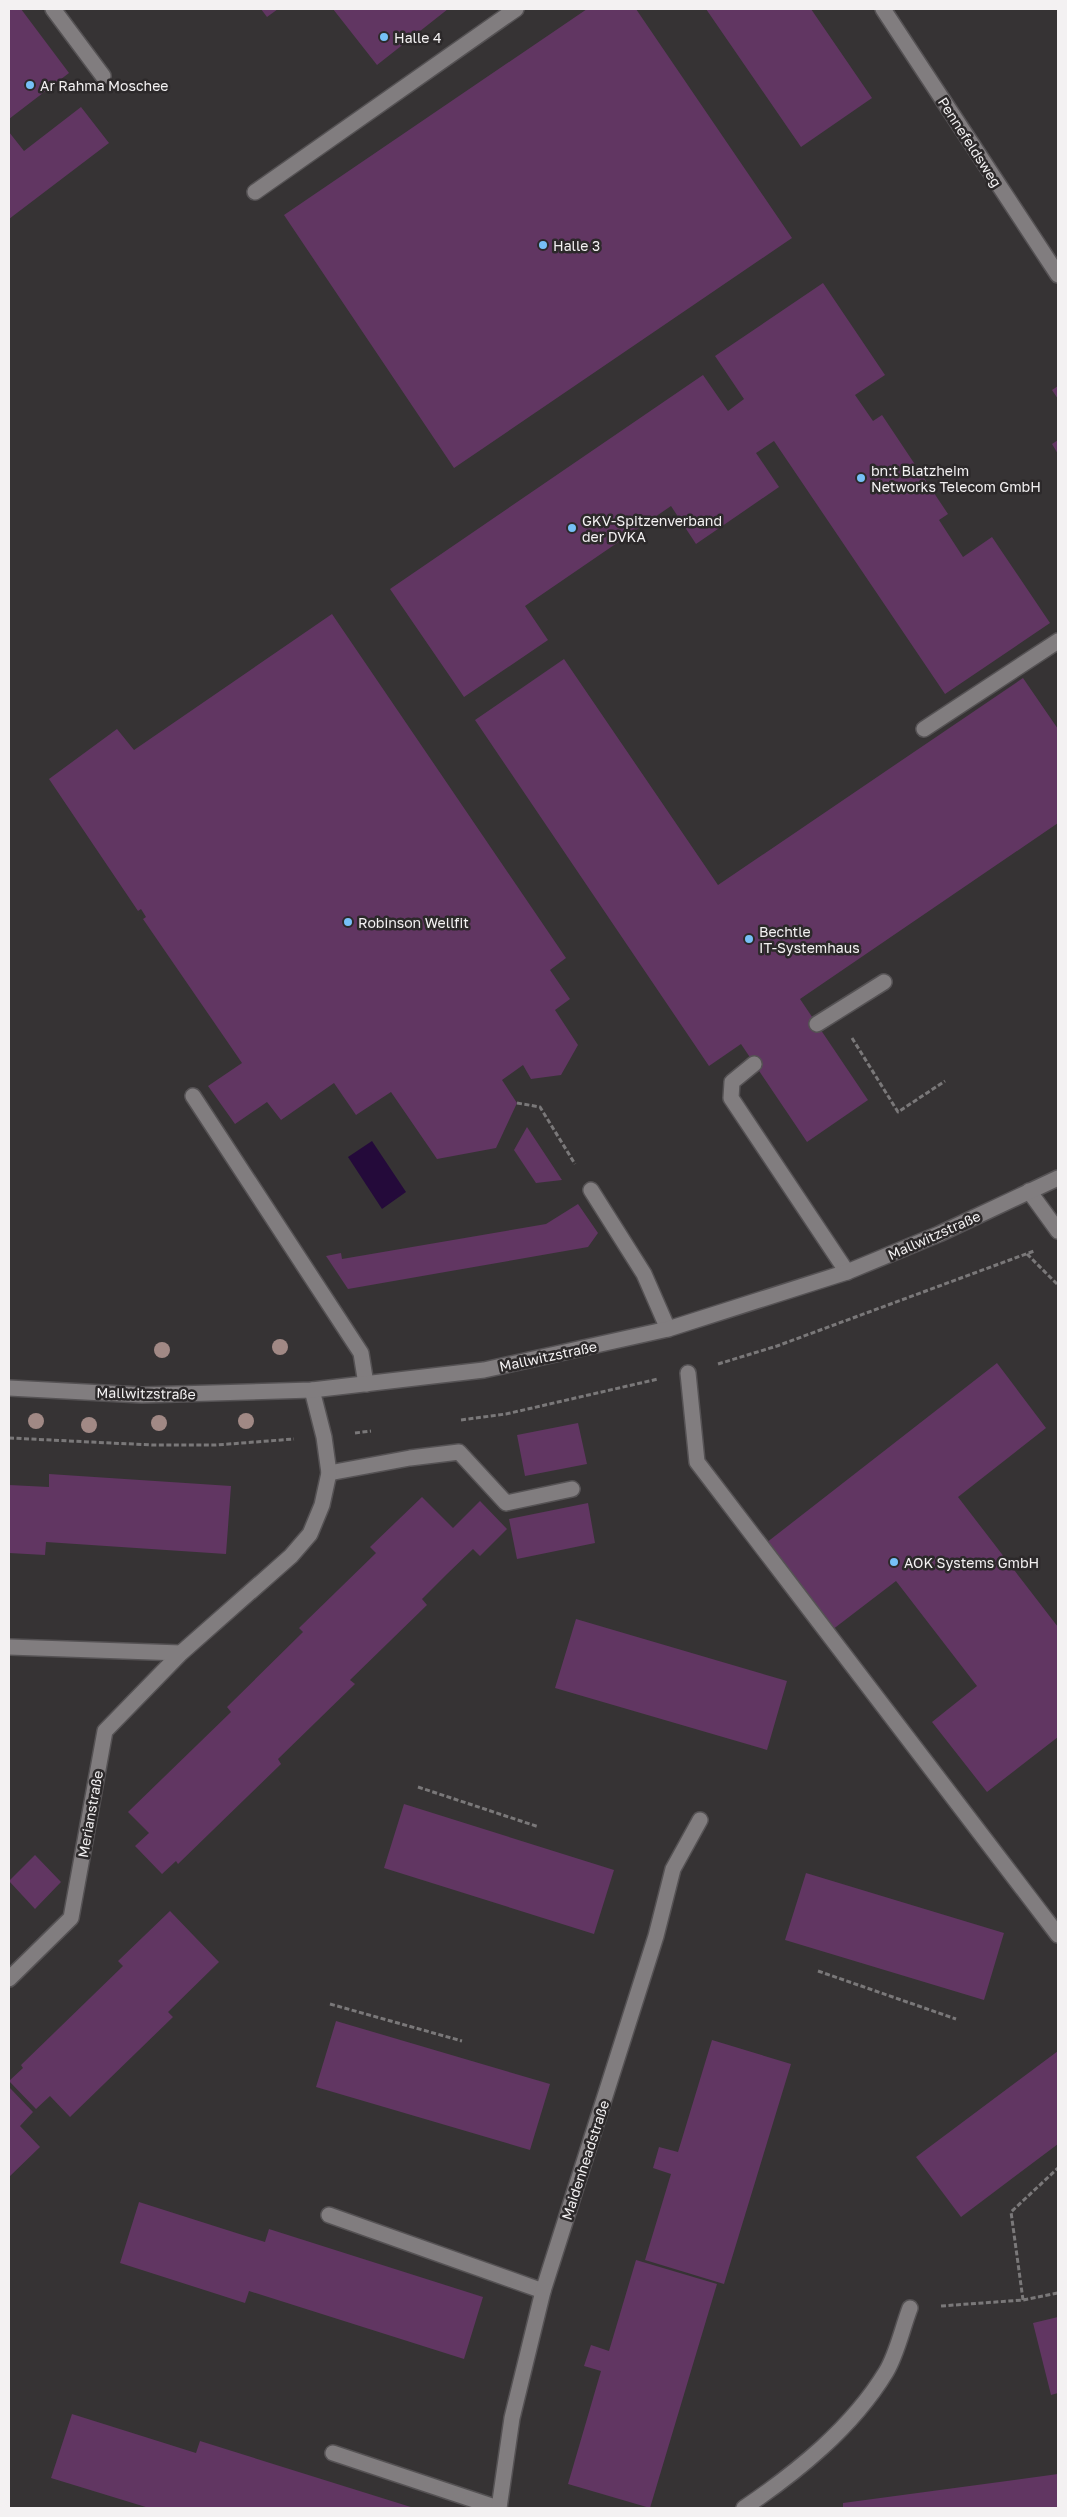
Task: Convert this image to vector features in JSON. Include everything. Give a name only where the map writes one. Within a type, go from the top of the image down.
[{"type":"street","points":[[53,9],[103,76]]},
{"type":"street","points":[[255,192],[516,9]]},
{"type":"street","name":"Pennefeldsweg","points":[[883,9],[1058,275]]},
{"type":"street","points":[[924,729],[1058,641]]},
{"type":"street","points":[[817,1024],[884,982]]},
{"type":"street","points":[[754,1064],[732,1082],[731,1098],[847,1272]]},
{"type":"street","points":[[192,1096],[361,1353],[366,1384]]},
{"type":"street","name":"Mallwitzstraße","points":[[9,1388],[142,1395],[312,1390],[484,1370],[668,1329],[847,1272],[939,1234],[1058,1178]]},
{"type":"street","points":[[591,1190],[644,1274],[668,1329]]},
{"type":"street","points":[[1029,1191],[1058,1231]]},
{"type":"street","points":[[688,1373],[697,1462],[1058,1935]]},
{"type":"street","name":"Merianstraße","points":[[9,1979],[71,1918],[105,1731],[181,1653],[291,1556],[310,1534],[322,1505],[328,1473],[324,1437],[312,1390]]},
{"type":"street","points":[[328,1473],[410,1458],[459,1452],[506,1504],[572,1489]]},
{"type":"street","points":[[9,1647],[181,1653]]},
{"type":"street","name":"Maidenheadstraße","points":[[499,2508],[512,2418],[543,2291],[656,1936],[674,1869],[700,1820]]},
{"type":"street","points":[[329,2214],[543,2291]]},
{"type":"street","points":[[744,2508],[775,2487],[850,2421],[886,2371],[910,2308]]},
{"type":"street","points":[[333,2453],[499,2508]]},
{"type":"path","points":[[836,1012],[898,1112],[944,1081]]},
{"type":"path","points":[[517,1103],[540,1107],[591,1190]]},
{"type":"path","points":[[1027,1254],[1058,1285]]},
{"type":"path","points":[[418,1787],[539,1827]]},
{"type":"path","points":[[818,1971],[956,2019]]},
{"type":"path","points":[[330,2004],[462,2042]]},
{"type":"path","points":[[1022,2300],[1012,2212],[1058,2168]]},
{"type":"path","points":[[910,2308],[1022,2300],[1058,2293]]},
{"type":"shaded area","points":[[372,1141],[406,1192],[382,1209],[348,1157]]},
{"type":"building","points":[[9,9],[21,9],[69,73],[9,119]]},
{"type":"building","points":[[261,9],[278,9],[267,17]]},
{"type":"building","name":"Halle 4","points":[[333,9],[448,9],[377,65]]},
{"type":"building","name":"Halle 3","points":[[587,9],[636,9],[792,238],[454,468],[284,215]]},
{"type":"building","points":[[706,9],[811,9],[872,98],[801,147]]},
{"type":"building","points":[[81,107],[109,143],[9,219],[9,132],[24,151]]},
{"type":"building","points":[[823,283],[885,375],[855,395],[873,421],[882,415],[948,514],[939,520],[963,557],[992,537],[1050,623],[945,694],[774,441],[756,453],[779,487],[696,544],[671,506],[525,606],[548,640],[464,697],[390,589],[703,375],[728,411],[744,399],[715,356]]},
{"type":"building","points":[[1058,386],[1058,399],[1052,390]]},
{"type":"building","points":[[1058,440],[1058,454],[1052,444]]},
{"type":"building","points":[[332,614],[566,958],[550,970],[570,999],[555,1010],[578,1045],[561,1075],[531,1079],[523,1065],[502,1080],[517,1103],[496,1148],[437,1159],[391,1092],[356,1115],[334,1083],[281,1120],[267,1102],[235,1124],[208,1086],[242,1063],[143,919],[146,917],[141,909],[138,911],[49,779],[117,729],[134,750]]},
{"type":"building","points":[[564,659],[718,885],[1023,678],[1058,729],[1058,823],[800,999],[868,1100],[807,1142],[741,1044],[709,1066],[475,720]]},
{"type":"building","points":[[527,1127],[562,1180],[536,1183],[514,1150]]},
{"type":"building","points":[[578,1204],[598,1233],[588,1247],[348,1289],[326,1256],[341,1253],[342,1259],[546,1224]]},
{"type":"building","name":"AOK Systems GmbH","points":[[997,1363],[1046,1428],[958,1497],[1058,1627],[1058,1737],[987,1792],[932,1722],[977,1686],[896,1581],[832,1630],[766,1543]]},
{"type":"building","points":[[578,1423],[587,1464],[525,1476],[517,1435]]},
{"type":"building","points":[[49,1474],[231,1486],[226,1554],[46,1542],[45,1555],[9,1553],[9,1485],[49,1487]]},
{"type":"building","points":[[422,1497],[453,1528],[480,1501],[507,1529],[480,1556],[473,1549],[422,1599],[427,1605],[350,1680],[355,1684],[278,1759],[281,1764],[178,1864],[176,1861],[162,1874],[135,1846],[149,1833],[128,1812],[231,1712],[227,1707],[303,1632],[299,1628],[376,1553],[370,1547]]},
{"type":"building","points":[[588,1503],[595,1543],[517,1559],[509,1519]]},
{"type":"building","points":[[576,1619],[787,1681],[767,1750],[555,1688]]},
{"type":"building","points":[[404,1804],[614,1870],[594,1934],[384,1868]]},
{"type":"building","points":[[35,1855],[61,1882],[35,1909],[9,1881]]},
{"type":"building","points":[[806,1873],[1004,1933],[984,2000],[785,1940]]},
{"type":"building","points":[[170,1911],[219,1962],[168,2012],[173,2017],[70,2117],[50,2096],[36,2109],[9,2081],[23,2068],[21,2065],[123,1966],[118,1961]]},
{"type":"building","points":[[336,2021],[550,2084],[530,2150],[316,2087]]},
{"type":"building","points":[[712,2040],[791,2064],[724,2284],[645,2260],[671,2174],[653,2168],[659,2147],[678,2152]]},
{"type":"building","points":[[1058,2051],[1058,2144],[961,2217],[916,2157]]},
{"type":"building","points":[[9,2087],[33,2112],[20,2126],[40,2147],[9,2177]]},
{"type":"building","points":[[139,2202],[265,2242],[269,2229],[483,2297],[464,2359],[249,2291],[245,2303],[120,2263]]},
{"type":"building","points":[[636,2260],[717,2284],[650,2508],[568,2484],[601,2371],[584,2366],[591,2345],[609,2351]]},
{"type":"building","points":[[1058,2317],[1058,2393],[1051,2395],[1033,2323]]},
{"type":"building","points":[[72,2414],[196,2453],[200,2441],[414,2508],[149,2508],[51,2478]]},
{"type":"building","points":[[1058,2474],[1058,2508],[843,2508],[843,2503]]},
{"type":"place","name":"Halle 4","points":[[384,37]]},
{"type":"place","name":"Ar Rahma Moschee","points":[[30,85]]},
{"type":"place","name":"Halle 3","points":[[543,245]]},
{"type":"place","name":"bn:t Blatzheim Networks Telecom GmbH","points":[[861,478]]},
{"type":"place","name":"GKV-Spitzenverband der DVKA","points":[[572,528]]},
{"type":"place","name":"Robinson Wellfit","points":[[348,922]]},
{"type":"place","name":"Bechtle IT-Systemhaus","points":[[749,939]]},
{"type":"place","name":"AOK Systems GmbH","points":[[894,1562]]}]
